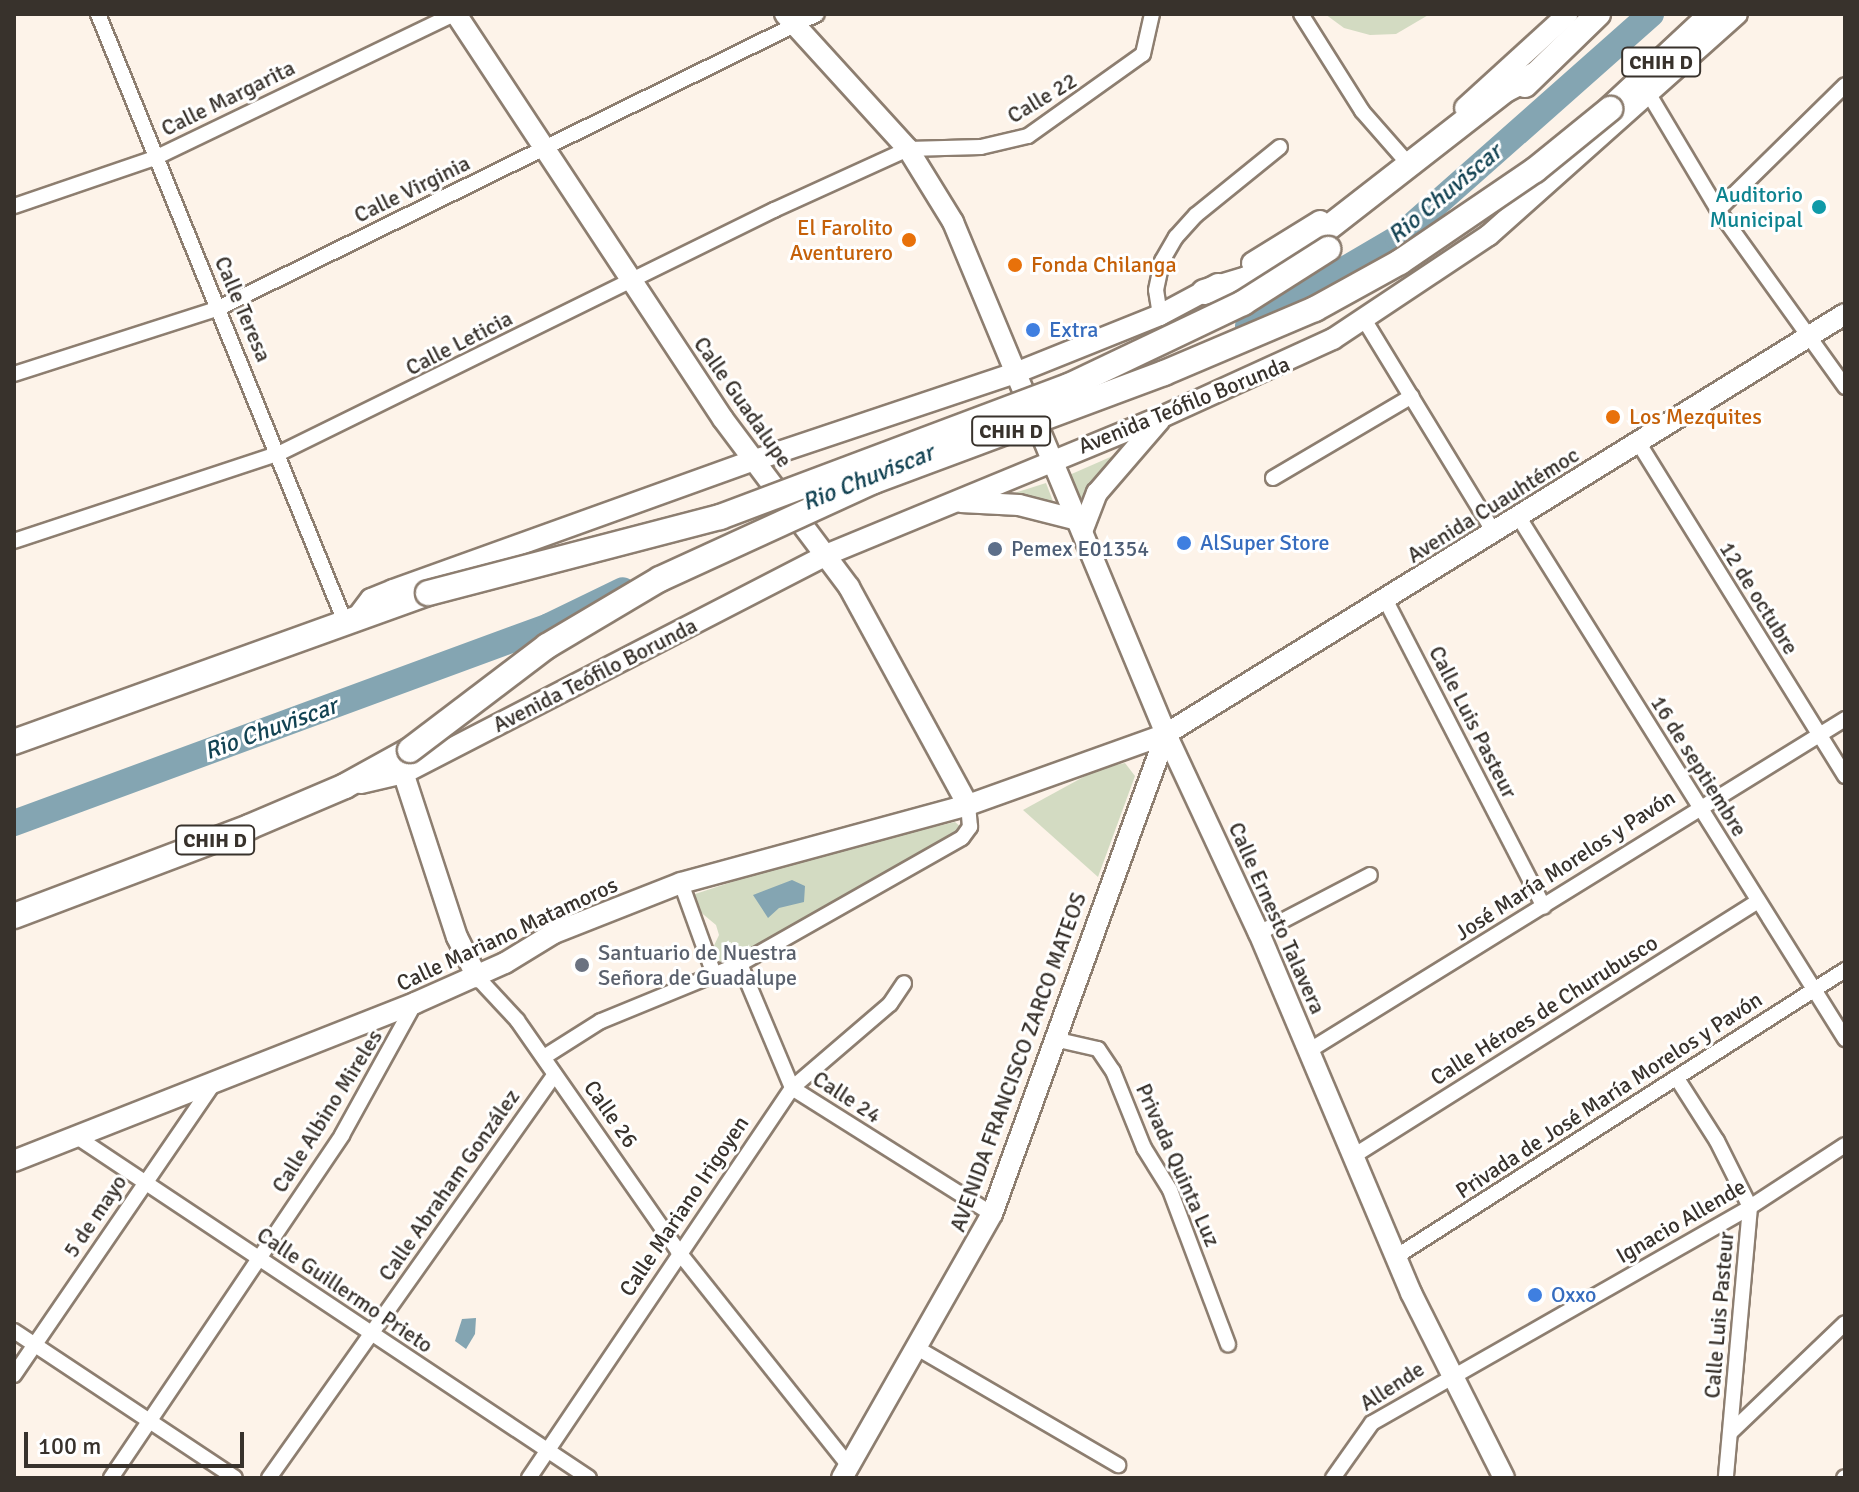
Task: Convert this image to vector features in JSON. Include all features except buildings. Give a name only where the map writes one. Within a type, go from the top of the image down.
[{"type":"main road","name":"Calle Guadalupe","points":[[455,14],[752,461],[826,555],[879,637],[968,805]]},
{"type":"main road","points":[[352,619],[371,599],[393,590],[752,461],[1018,373],[1160,315],[1310,229],[1405,160],[1568,14]]},
{"type":"main road","name":"CHIH D","points":[[14,742],[428,593],[720,517],[1084,379],[1243,303],[1316,258],[1432,171],[1598,14]]},
{"type":"main road","name":"CHIH D","points":[[14,916],[404,760],[547,646],[660,579],[874,481],[1151,379],[1315,309],[1400,262],[1535,170],[1610,109],[1712,14]]},
{"type":"main road","name":"Avenida Teófilo Borunda","points":[[404,760],[826,555],[1054,458],[1164,416],[1304,355],[1365,321],[1489,235],[1650,96],[1737,14]]},
{"type":"main road","name":"Calle Ernesto Talavera","points":[[790,20],[908,149],[953,222],[1054,458],[1166,734],[1259,933],[1397,1256],[1504,1478]]},
{"type":"main road","points":[[1204,292],[1257,274],[1340,222],[1505,90],[1534,75]]},
{"type":"main road","name":"Avenida Cuauhtémoc","points":[[1166,734],[1386,601],[1493,531],[1845,314]]},
{"type":"main road","points":[[953,503],[1019,505],[1080,525],[1097,493],[1164,416]]},
{"type":"main road","points":[[14,733],[135,688],[157,691]]},
{"type":"main road","name":"Calle Mariano Matamoros","points":[[14,1161],[415,1003],[477,977],[554,933],[681,883],[968,805],[1166,734]]},
{"type":"main road","name":"AVENIDA FRANCISCO ZARCO MATEOS","points":[[845,1472],[992,1214],[1166,734]]},
{"type":"main road","name":"Calle 26","points":[[404,760],[457,937],[477,977]]},
{"type":"street","name":"Calle Teresa","points":[[98,14],[155,158],[352,619]]},
{"type":"street","name":"Calle Margarita","points":[[14,206],[155,158],[455,14]]},
{"type":"street","name":"Calle Virginia","points":[[14,374],[219,308],[544,149],[790,20],[817,14]]},
{"type":"street","name":"Calle 22","points":[[908,149],[1008,144],[1028,136],[1143,54],[1152,14]]},
{"type":"street","points":[[1301,14],[1362,111],[1405,160]]},
{"type":"street","points":[[1718,210],[1845,85]]},
{"type":"street","points":[[1650,96],[1718,210],[1845,387]]},
{"type":"street","points":[[1160,315],[1156,290],[1162,261],[1176,237],[1196,215],[1280,147]]},
{"type":"street","name":"Calle Leticia","points":[[14,541],[280,453],[908,149]]},
{"type":"street","points":[[1365,321],[1493,531]]},
{"type":"street","points":[[1273,478],[1412,396]]},
{"type":"street","name":"12 de octubre","points":[[1638,442],[1845,776]]},
{"type":"street","name":"16 de septiembre","points":[[1518,516],[1756,902],[1845,1039]]},
{"type":"street","name":"Calle Luis Pasteur","points":[[1386,601],[1544,907]]},
{"type":"street","name":"José María Morelos y Pavón","points":[[1310,1050],[1544,907],[1698,806],[1845,719]]},
{"type":"street","name":"Calle Guadalupe","points":[[740,964],[962,838],[970,827],[968,805]]},
{"type":"street","points":[[1259,933],[1370,875]]},
{"type":"street","points":[[681,883],[714,974]]},
{"type":"street","name":"Calle Héroes de Churubusco","points":[[1355,1155],[1756,902]]},
{"type":"street","points":[[544,1057],[601,1021],[740,964]]},
{"type":"street","name":"Calle 24","points":[[740,964],[792,1088],[992,1214]]},
{"type":"street","name":"Privada de José María Morelos y Pavón","points":[[1397,1256],[1678,1080],[1845,970]]},
{"type":"street","name":"Calle 26","points":[[477,977],[544,1057],[678,1251],[845,1472]]},
{"type":"street","name":"Calle Mariano Irigoyen","points":[[529,1478],[678,1251],[792,1088],[890,1004],[904,983]]},
{"type":"street","name":"Calle Albino Mireles","points":[[111,1478],[342,1135],[415,1003]]},
{"type":"street","name":"Privada Quinta Luz","points":[[1054,1039],[1098,1049],[1113,1071],[1144,1148],[1170,1190],[1228,1344]]},
{"type":"street","name":"Calle Abraham González","points":[[269,1478],[554,1075]]},
{"type":"street","name":"Calle Luis Pasteur","points":[[1678,1080],[1717,1141],[1750,1207],[1726,1478]]},
{"type":"street","name":"5 de mayo","points":[[14,1375],[214,1082]]},
{"type":"street","name":"Calle Guillermo Prieto","points":[[77,1137],[589,1478]]},
{"type":"street","name":"Ignacio Allende","points":[[1452,1375],[1750,1207],[1845,1145]]},
{"type":"street","points":[[1730,1433],[1845,1323]]},
{"type":"street","points":[[14,1331],[235,1478]]},
{"type":"street","points":[[917,1348],[1118,1465]]},
{"type":"street","name":"Allende","points":[[1333,1478],[1372,1423],[1452,1375]]},
{"type":"green space","points":[[1325,14],[1430,14],[1396,34],[1370,35],[1344,28]]},
{"type":"green space","points":[[1115,455],[1104,466],[1082,503],[1067,476]]},
{"type":"green space","points":[[1046,483],[1056,509],[1005,496]]},
{"type":"green space","points":[[1125,763],[1135,776],[1098,877],[1023,810],[1098,769]]},
{"type":"green space","points":[[955,822],[962,828],[928,852],[719,966],[711,952],[719,935],[716,925],[698,910],[692,895],[812,856]]},
{"type":"water","points":[[792,880],[805,886],[804,902],[779,908],[768,918],[753,895]]},
{"type":"water","points":[[476,1318],[475,1334],[466,1349],[455,1341],[462,1319]]},
{"type":"waterway","name":"Rio Chuviscar","points":[[1248,326],[1398,238],[1651,14]]},
{"type":"waterway","name":"Rio Chuviscar","points":[[14,823],[549,626],[623,590]]},
{"type":"place","name":"Auditorio Municipal","points":[[1819,207]]},
{"type":"place","name":"El Farolito Aventurero","points":[[909,240]]},
{"type":"place","name":"Fonda Chilanga","points":[[1015,265]]},
{"type":"place","name":"Extra","points":[[1033,330]]},
{"type":"place","name":"Los Mezquites","points":[[1613,417]]},
{"type":"place","name":"AlSuper Store","points":[[1184,543]]},
{"type":"place","name":"Pemex E01354","points":[[995,549]]},
{"type":"place","name":"Santuario de Nuestra Señora de Guadalupe","points":[[582,965]]},
{"type":"place","name":"Oxxo","points":[[1535,1295]]}]
